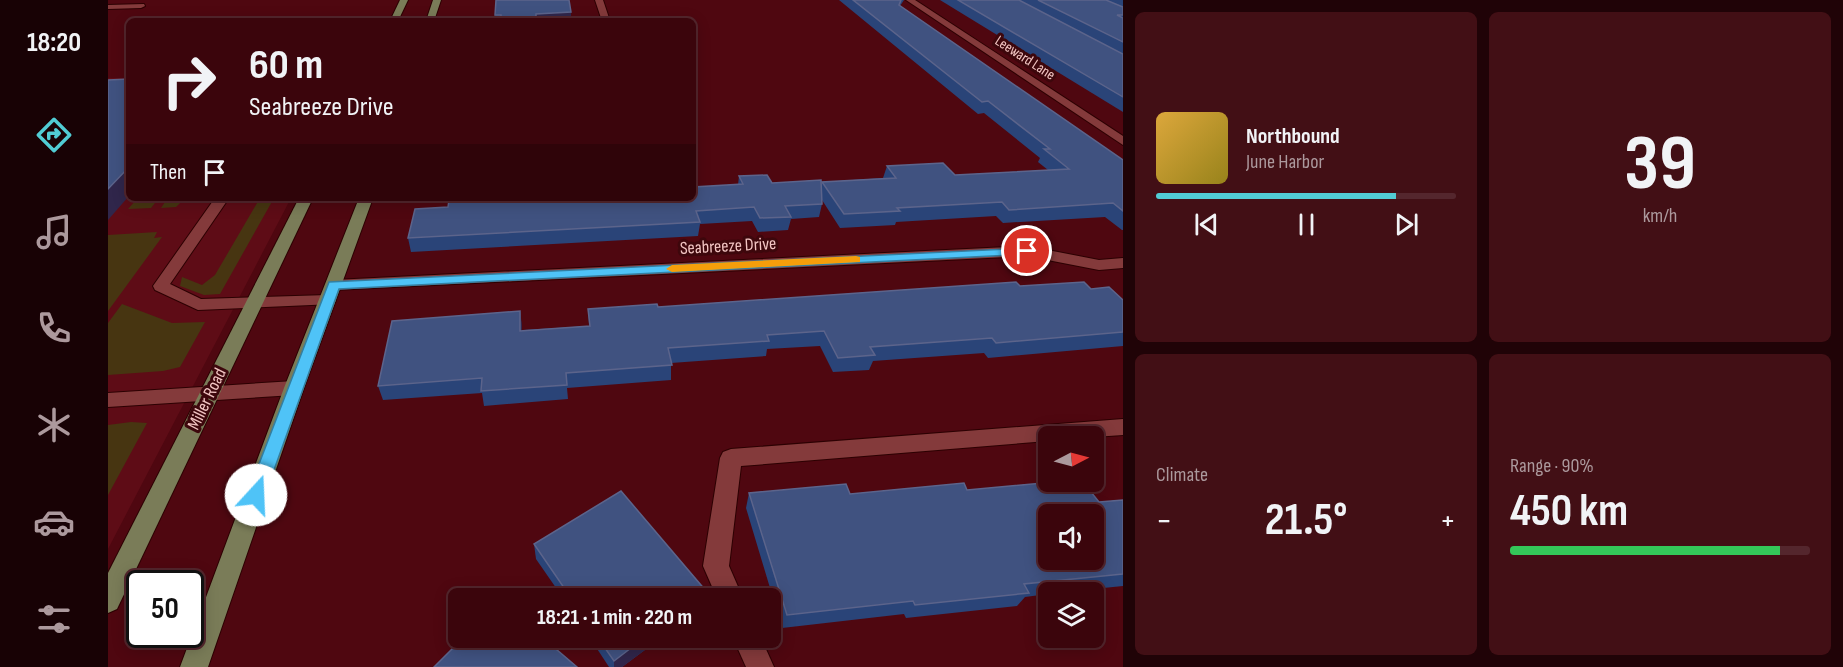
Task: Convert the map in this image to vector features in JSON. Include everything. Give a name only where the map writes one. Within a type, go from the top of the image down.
[{"type":"main road","points":[[395,18],[404,0]]},
{"type":"main road","points":[[431,18],[437,0]]},
{"type":"main road","name":"Miller Road","points":[[108,600],[116,567],[210,393],[305,201]]},
{"type":"main road","points":[[195,667],[294,388],[365,201]]},
{"type":"street","points":[[599,0],[605,18]]},
{"type":"street","name":"Leeward Lane","points":[[910,0],[1123,141]]},
{"type":"street","points":[[108,7],[141,6]]},
{"type":"street","name":"Seabreeze Drive","points":[[220,201],[161,286],[198,305],[254,303],[331,292],[1027,251],[1099,265],[1123,263]]},
{"type":"street","points":[[108,400],[294,388]]},
{"type":"street","points":[[726,588],[716,566],[731,458],[1123,428]]},
{"type":"street","points":[[751,648],[760,667]]},
{"type":"shaded area","points":[[108,78],[126,78],[126,201],[289,201],[108,549]]},
{"type":"shaded area","points":[[135,201],[190,201],[181,202],[176,207],[161,208],[165,202],[155,203],[151,208],[128,209]]},
{"type":"shaded area","points":[[258,201],[272,201],[220,294],[204,295],[180,286],[182,277],[202,285],[215,275]]},
{"type":"shaded area","points":[[157,232],[154,238],[162,237],[108,311],[108,235]]},
{"type":"shaded area","points":[[122,304],[172,323],[205,322],[180,367],[163,371],[108,375],[108,323]]},
{"type":"shaded area","points":[[131,422],[147,423],[108,495],[108,425]]},
{"type":"building","points":[[496,0],[569,0],[571,12],[536,14],[536,18],[501,18],[501,15],[495,15]]},
{"type":"building","points":[[853,0],[901,0],[899,5],[1123,160],[1123,211],[1113,203],[1009,210],[1002,202],[897,208],[900,211],[844,214],[822,182],[896,178],[887,166],[943,163],[955,175],[1069,169],[1044,149],[1050,149],[988,101],[982,102]]},
{"type":"building","points":[[958,0],[1019,0],[1123,54],[1123,97]]},
{"type":"building","points":[[1038,0],[1106,0],[1123,7],[1123,15],[1117,15],[1123,18],[1123,42]]},
{"type":"building","points":[[126,79],[126,170],[108,189],[108,80]]},
{"type":"building","points":[[767,175],[772,183],[821,180],[822,204],[785,206],[791,217],[760,218],[754,207],[696,211],[700,222],[408,238],[415,209],[448,207],[449,201],[696,201],[696,187],[743,184],[739,176]]},
{"type":"building","points":[[1016,282],[1020,286],[1084,282],[1091,289],[1109,287],[1123,300],[1123,332],[996,343],[992,338],[870,347],[875,355],[838,358],[824,331],[767,335],[769,341],[668,348],[672,365],[566,373],[567,385],[481,391],[482,378],[378,386],[392,321],[520,311],[520,331],[590,326],[588,309],[657,304],[658,307]]},
{"type":"building","points":[[964,483],[967,490],[1038,483],[1038,492],[1091,492],[1099,502],[1123,500],[1123,574],[1024,584],[1029,593],[915,605],[913,601],[787,615],[781,588],[779,588],[749,493],[846,484],[850,494]]},
{"type":"building","points":[[621,491],[703,588],[564,588],[534,544]]},
{"type":"building","points":[[453,648],[555,648],[577,667],[434,667]]},
{"type":"building","points":[[605,648],[631,648],[614,661]]},
{"type":"slow traffic","points":[[672,269],[856,260]]},
{"type":"route","points":[[256,495],[334,285],[1027,251]]}]
